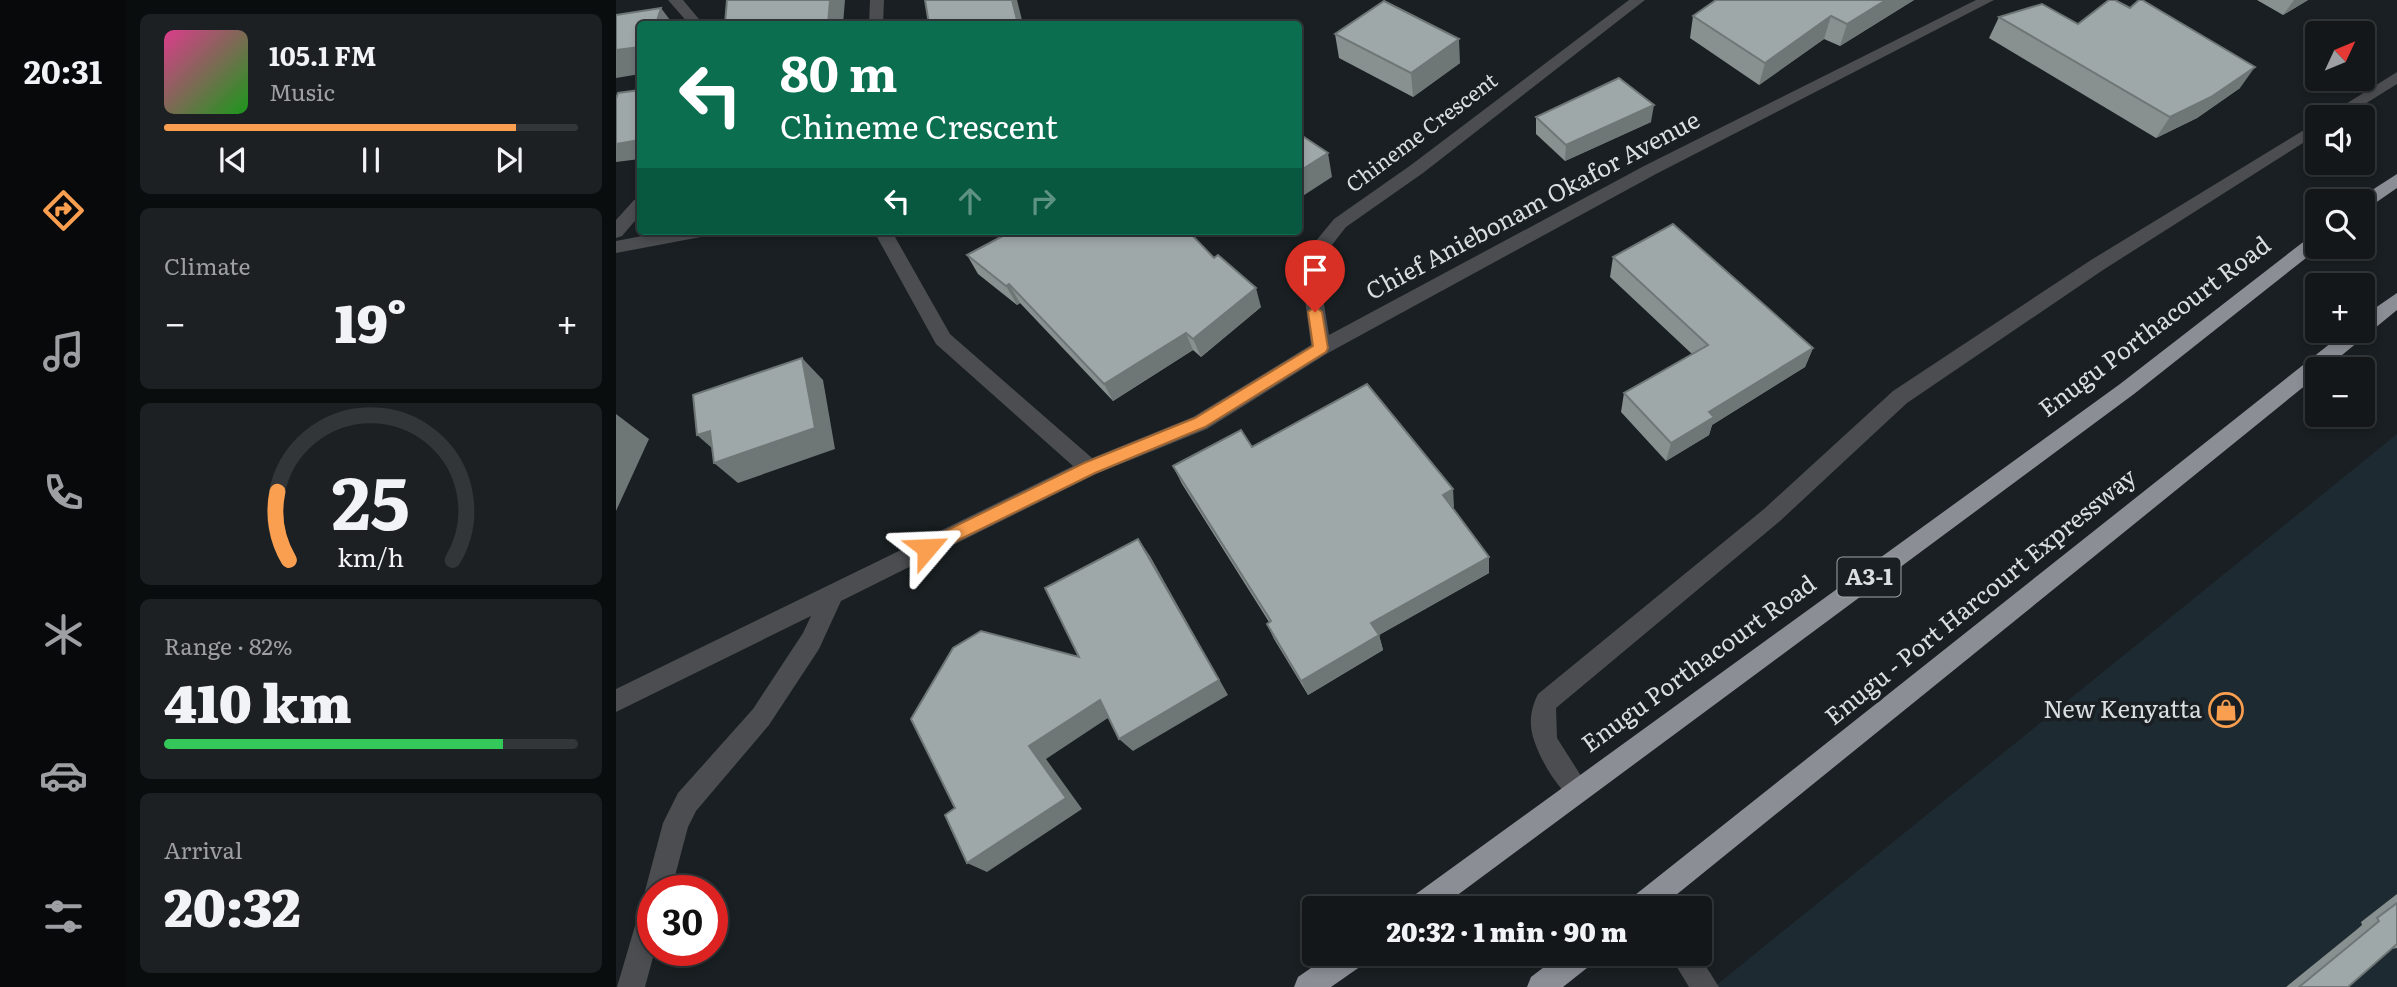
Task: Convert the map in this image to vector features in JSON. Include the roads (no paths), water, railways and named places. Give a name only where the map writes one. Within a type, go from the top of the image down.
[{"type":"highway","points":[[2375,195],[2397,180]]},
{"type":"highway","name":"Enugu Porthacourt Road","points":[[1434,896],[2127,389],[2305,249]]},
{"type":"highway","name":"Enugu - Port Harcourt Expressway","points":[[2375,318],[2397,300]]},
{"type":"highway","name":"Enugu - Port Harcourt Expressway","points":[[1658,896],[2344,343]]},
{"type":"highway","points":[[1308,987],[1337,966]]},
{"type":"highway","points":[[1541,987],[1567,966]]},
{"type":"street","points":[[675,0],[693,21]]},
{"type":"street","points":[[876,21],[877,0]]},
{"type":"street","name":"Chineme Crescent","points":[[1321,348],[1313,292],[1319,248],[1340,223],[1417,169],[1638,0]]},
{"type":"street","name":"Chief Aniebonam Okafor Avenue","points":[[616,701],[1089,468],[1200,423],[1321,348],[1650,170],[1987,0]]},
{"type":"street","points":[[2352,105],[2397,77]]},
{"type":"street","points":[[1578,790],[1541,734],[1540,718],[1546,702],[1772,516],[1900,397],[2097,265],[2305,135]]},
{"type":"street","points":[[616,232],[637,208]]},
{"type":"street","points":[[616,247],[680,235]]},
{"type":"street","points":[[886,235],[943,339],[1089,468]]},
{"type":"street","points":[[662,875],[676,823],[687,802],[761,717],[811,641],[834,593]]},
{"type":"street","points":[[631,987],[637,966]]},
{"type":"street","points":[[1690,966],[1705,987]]},
{"type":"place","name":"New Kenyatta","points":[[2226,710]]}]
